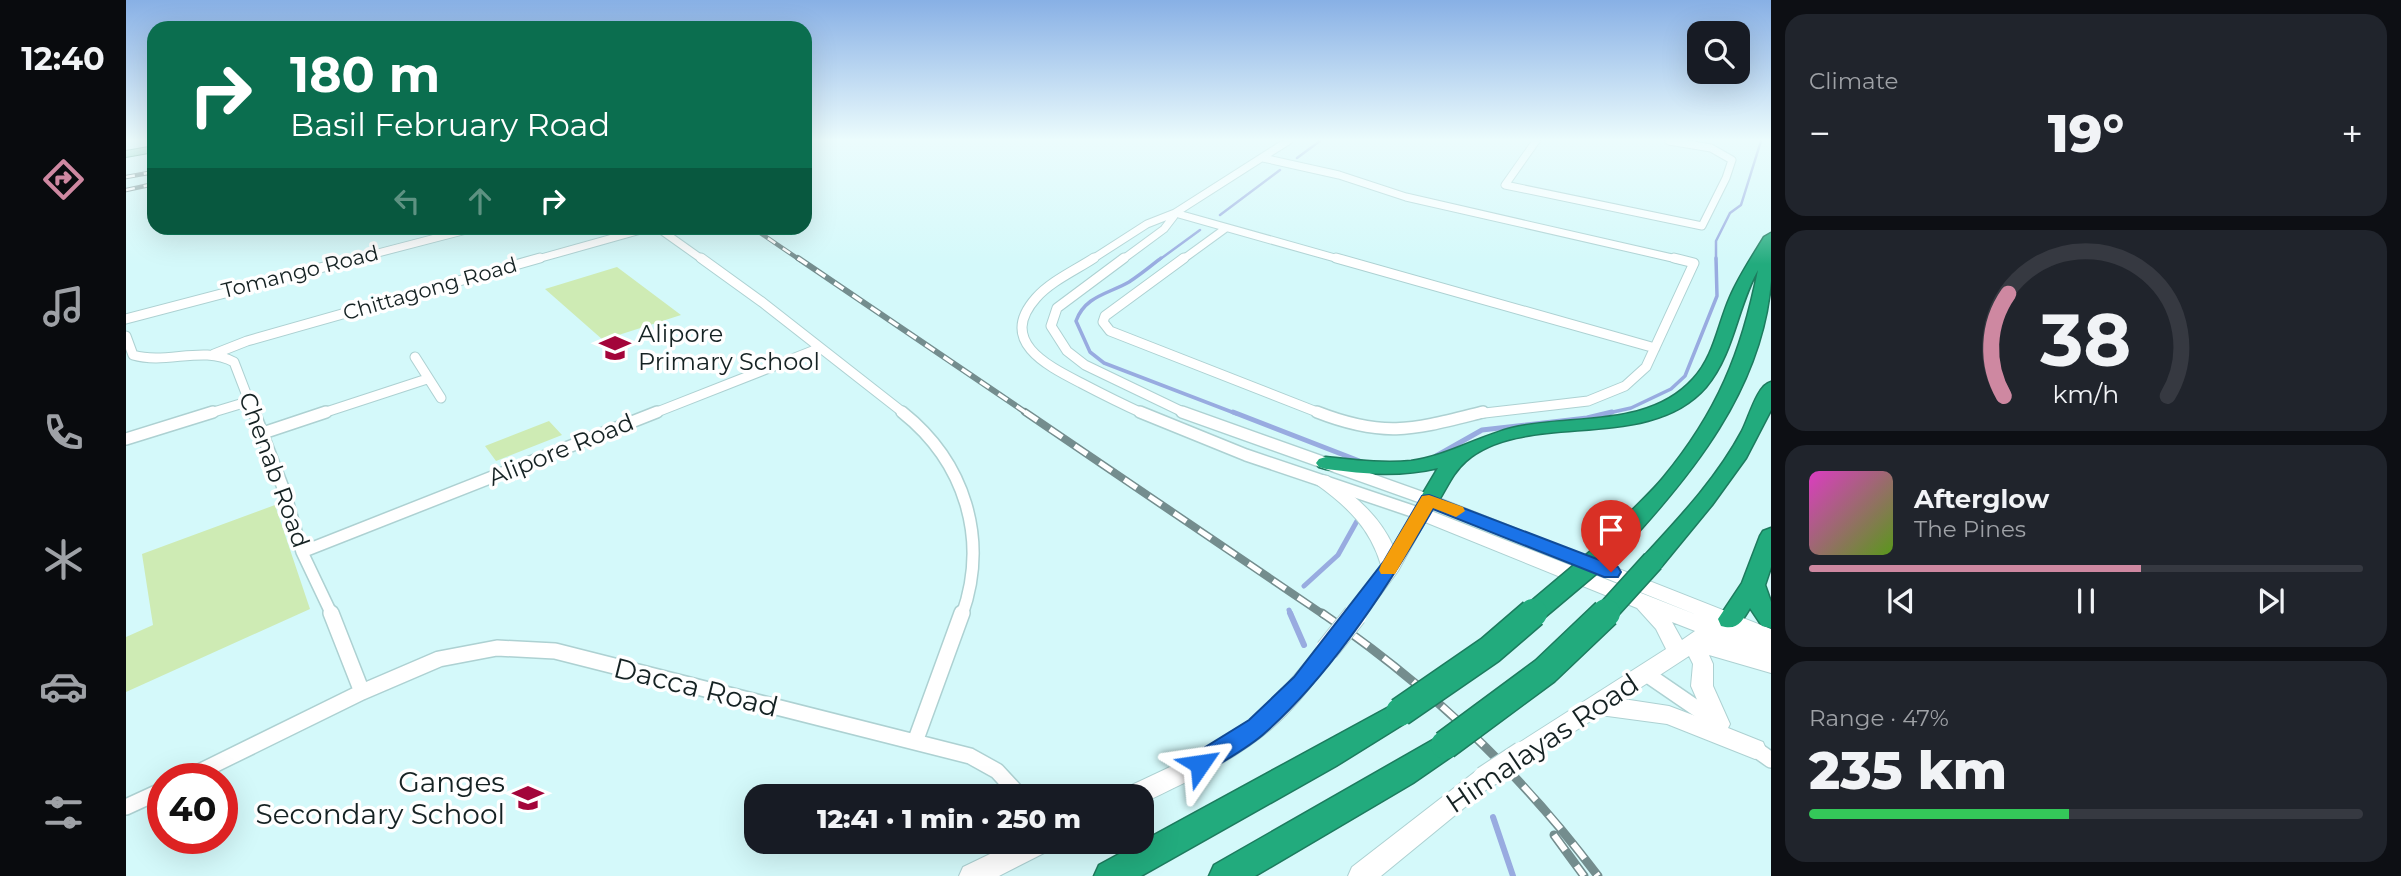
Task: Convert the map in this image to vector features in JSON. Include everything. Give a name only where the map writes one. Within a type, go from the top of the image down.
[{"type":"highway","points":[[1324,471],[1407,470],[1462,454],[1501,437],[1630,418],[1664,407],[1690,392],[1706,374],[1741,289],[1771,238]]},
{"type":"highway","points":[[1110,876],[1326,757],[1400,712],[1490,650],[1613,546],[1684,468],[1734,384],[1764,283],[1771,238]]},
{"type":"highway","points":[[1225,876],[1403,774],[1545,671],[1596,624],[1694,514],[1743,448],[1771,387]]},
{"type":"highway","points":[[1425,507],[1446,471],[1462,454]]},
{"type":"highway","points":[[1722,624],[1753,585],[1771,536]]},
{"type":"highway","points":[[1753,585],[1762,607],[1771,619]]},
{"type":"street","points":[[1225,182],[1175,213],[1147,225],[1042,292],[1028,306],[1022,318],[1028,347],[1049,366],[1103,396],[1197,436],[1324,471],[1425,507],[1639,599],[1771,637]]},
{"type":"street","points":[[1226,228],[1105,316],[1105,327],[1342,422],[1388,432],[1413,429],[1489,411],[1588,401],[1625,386],[1646,367],[1695,263],[1406,197],[1360,182]]},
{"type":"street","points":[[1507,182],[1505,185],[1702,226],[1708,208],[1717,200],[1723,182]]},
{"type":"street","points":[[1175,213],[1655,348]]},
{"type":"street","points":[[1175,213],[1164,229],[1056,308],[1051,326],[1056,336],[1067,351],[1085,365],[1178,411],[1324,471],[1425,507],[1722,624],[1771,653]]},
{"type":"street","name":"Tomango Road","points":[[126,319],[447,235]]},
{"type":"street","name":"Chittagong Road","points":[[214,354],[247,341],[623,235]]},
{"type":"street","points":[[667,235],[762,302],[912,420],[927,435],[958,479],[968,505],[973,566],[967,600],[915,742]]},
{"type":"street","points":[[126,336],[133,355],[143,359],[214,354]]},
{"type":"street","name":"Alipore Road","points":[[302,552],[820,348]]},
{"type":"street","name":"Chenab Road","points":[[214,354],[234,362],[263,433],[302,552],[327,602],[362,692]]},
{"type":"street","points":[[415,357],[441,398]]},
{"type":"street","points":[[263,433],[427,379]]},
{"type":"street","points":[[126,439],[250,401]]},
{"type":"street","points":[[1324,471],[1378,531],[1391,566]]},
{"type":"street","points":[[1154,786],[1200,764],[1257,727],[1301,683],[1391,566],[1425,507]]},
{"type":"street","points":[[1639,599],[1703,664],[1702,687],[1719,724]]},
{"type":"street","name":"Himalayas Road","points":[[1361,876],[1483,778],[1722,624]]},
{"type":"street","points":[[1685,647],[1771,664]]},
{"type":"street","name":"Dacca Road","points":[[218,763],[362,692],[439,659],[467,652],[524,648],[555,651],[970,757],[997,771],[1009,784]]},
{"type":"street","points":[[1645,673],[1763,754]]},
{"type":"street","points":[[1597,705],[1669,715],[1763,754]]},
{"type":"street","points":[[126,807],[147,797]]},
{"type":"street","points":[[972,876],[1017,854]]},
{"type":"green space","points":[[617,267],[681,315],[603,340],[545,289]]},
{"type":"green space","points":[[549,421],[562,435],[496,461],[485,446]]},
{"type":"green space","points":[[275,505],[310,609],[126,692],[126,637],[153,625],[142,554]]},
{"type":"waterway","points":[[1220,215],[1264,182]]},
{"type":"waterway","points":[[1716,258],[1716,241],[1730,213],[1741,205],[1748,182]]},
{"type":"waterway","points":[[1159,260],[1200,230]]},
{"type":"waterway","points":[[1161,258],[1129,282],[1085,306],[1076,321],[1090,352],[1104,363],[1237,414]]},
{"type":"waterway","points":[[1604,414],[1631,408],[1671,389],[1685,376],[1717,296],[1716,258]]},
{"type":"waterway","points":[[1233,412],[1362,462]]},
{"type":"waterway","points":[[1436,456],[1482,430],[1587,418],[1612,412]]},
{"type":"waterway","points":[[1304,586],[1338,555],[1357,521]]},
{"type":"waterway","points":[[1289,610],[1291,615]]},
{"type":"waterway","points":[[1290,613],[1304,645]]},
{"type":"waterway","points":[[1493,817],[1513,876]]},
{"type":"railway","points":[[126,190],[147,186]]},
{"type":"railway","points":[[763,235],[800,260]]},
{"type":"railway","points":[[798,258],[1028,414]]},
{"type":"railway","points":[[1025,412],[1324,615]]},
{"type":"railway","points":[[1322,613],[1399,670],[1471,733],[1537,801],[1598,876]]},
{"type":"railway","points":[[1554,835],[1584,876]]},
{"type":"slow traffic","points":[[1388,570],[1429,500],[1456,511]]},
{"type":"place","name":"Alipore Primary School","points":[[615,348]]},
{"type":"place","name":"Ganges Secondary School","points":[[528,798]]},
{"type":"route","points":[[1200,764],[1257,727],[1301,683],[1391,566],[1429,500],[1611,572]]}]
